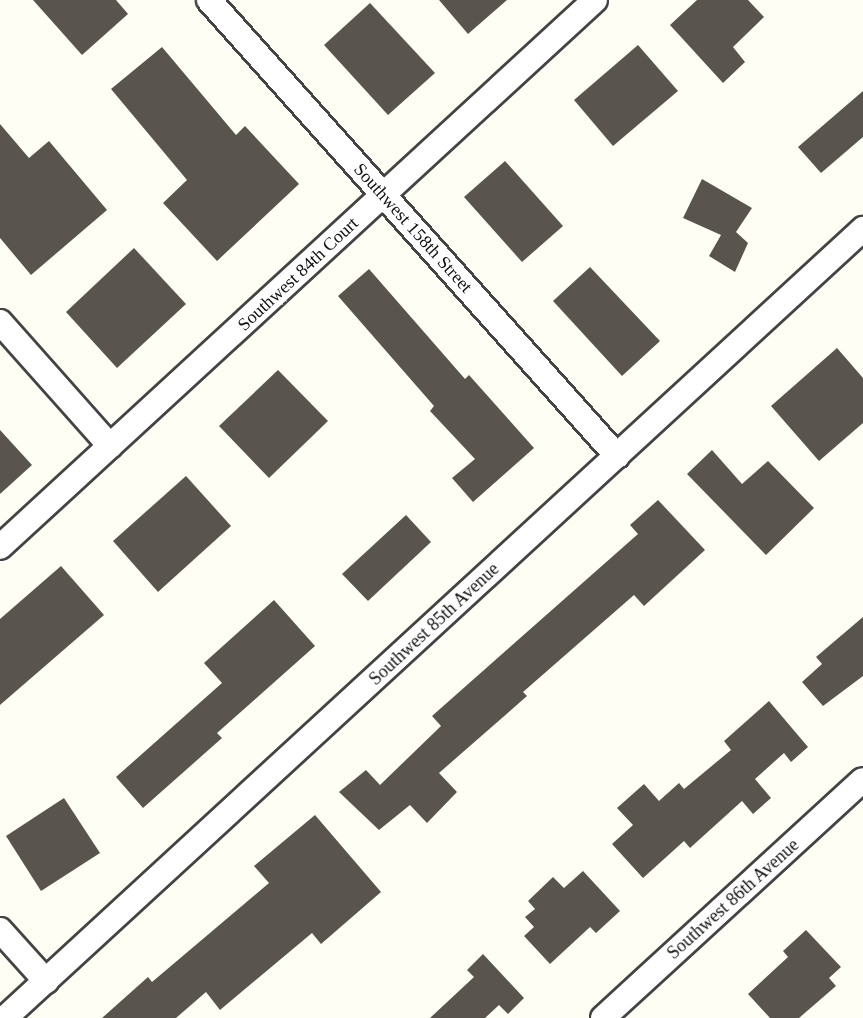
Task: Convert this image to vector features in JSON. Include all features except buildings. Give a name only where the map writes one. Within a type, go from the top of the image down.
[{"type":"street","name":"Southwest 158th Street","points":[[209,0],[617,456]]},
{"type":"street","name":"Southwest 84th Court","points":[[0,547],[595,0]]},
{"type":"street","name":"Southwest 85th Avenue","points":[[5,1018],[863,229]]},
{"type":"street","points":[[0,321],[110,446]]},
{"type":"street","name":"Southwest 86th Avenue","points":[[603,1018],[863,780]]},
{"type":"street","points":[[0,930],[46,981]]}]
